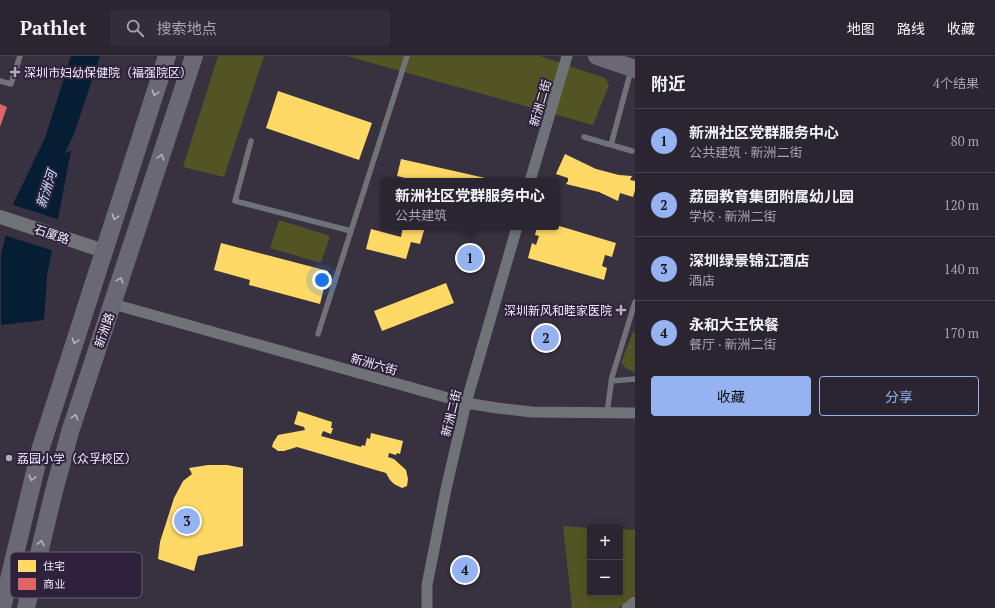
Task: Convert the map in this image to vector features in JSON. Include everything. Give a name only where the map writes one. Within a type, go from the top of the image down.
[{"type":"main road","name":"新洲路","points":[[16,552],[41,447],[167,56]]},
{"type":"main road","name":"新洲路","points":[[39,552],[70,432],[194,56]]},
{"type":"main road","points":[[597,56],[633,68]]},
{"type":"main road","name":"新洲路","points":[[2,608],[10,575]]},
{"type":"main road","name":"新洲路","points":[[26,608],[28,598]]},
{"type":"street","name":"新洲二街","points":[[531,178],[567,56]]},
{"type":"street","name":"石厦路","points":[[0,217],[104,251]]},
{"type":"street","name":"新洲二街","points":[[427,608],[427,585],[446,489],[466,403],[516,230]]},
{"type":"street","name":"新洲六街","points":[[113,304],[466,403],[532,412],[635,413]]},
{"type":"street","points":[[627,608],[635,602]]},
{"type":"lane","points":[[0,81],[11,84],[20,56]]},
{"type":"lane","points":[[318,334],[407,56]]},
{"type":"lane","points":[[611,145],[633,68]]},
{"type":"lane","points":[[584,136],[632,151]]},
{"type":"lane","points":[[251,141],[235,201],[351,231]]},
{"type":"lane","points":[[607,413],[611,381],[635,302]]},
{"type":"lane","points":[[611,381],[635,379]]},
{"type":"green space","points":[[218,56],[264,56],[224,177],[183,167]]},
{"type":"green space","points":[[347,56],[540,56],[605,78],[609,85],[593,125]]},
{"type":"green space","points":[[279,220],[330,236],[321,263],[270,248]]},
{"type":"green space","points":[[633,332],[635,333],[635,372],[627,369],[621,363]]},
{"type":"green space","points":[[563,526],[587,528],[587,596],[623,596],[623,529],[635,530],[635,595],[618,608],[572,608]]},
{"type":"water","name":"新洲河","points":[[71,56],[100,56],[74,134],[65,153],[71,151],[47,276],[44,320],[1,325],[1,254],[14,202],[45,138]]},
{"type":"pier","points":[[11,204],[60,220],[54,251],[4,235]]},
{"type":"building: 住宅","points":[[278,91],[372,123],[359,160],[266,128]]},
{"type":"building: 住宅","points":[[565,154],[596,169],[619,175],[632,176],[630,180],[635,181],[633,197],[620,193],[618,201],[599,192],[566,184],[568,178],[556,174]]},
{"type":"building: 住宅","points":[[401,159],[485,178],[405,178],[397,176]]},
{"type":"building: 住宅","points":[[559,226],[616,243],[612,257],[605,255],[602,266],[607,268],[604,280],[528,258],[532,243],[536,245],[539,236],[535,235],[536,230],[559,230]]},
{"type":"building: 住宅","points":[[371,229],[401,237],[402,230],[424,230],[420,244],[411,242],[406,259],[366,249]]},
{"type":"building: 住宅","points":[[221,243],[328,271],[320,304],[249,285],[250,280],[214,270]]},
{"type":"building: 住宅","points":[[446,283],[454,303],[382,331],[374,311]]},
{"type":"building: 住宅","points":[[298,411],[332,422],[331,428],[333,428],[331,434],[323,431],[321,436],[361,447],[362,445],[365,446],[367,438],[370,439],[371,433],[403,441],[400,454],[397,453],[396,455],[389,453],[388,457],[394,459],[406,470],[408,479],[407,486],[402,488],[394,484],[386,473],[297,447],[284,451],[278,451],[272,447],[278,435],[305,430],[304,427],[294,424]]},
{"type":"building: 住宅","points":[[208,465],[227,465],[243,468],[243,546],[198,556],[194,571],[158,559],[160,542],[174,498],[183,481],[192,474],[189,468]]},
{"type":"building: 商业","points":[[0,104],[7,107],[0,127]]},
{"type":"place","name":"深圳市妇幼保健院（福强院区）","points":[[15,72]]},
{"type":"place","name":"新洲社区党群服务中心","points":[[470,258]]},
{"type":"place","name":"深圳新风和睦家医院","points":[[621,310]]},
{"type":"place","name":"荔园教育集团附属幼儿园","points":[[546,338]]},
{"type":"place","name":"荔园小学（众孚校区）","points":[[9,458]]},
{"type":"place","name":"深圳绿景锦江酒店","points":[[187,521]]},
{"type":"place","name":"永和大王快餐","points":[[465,570]]}]
